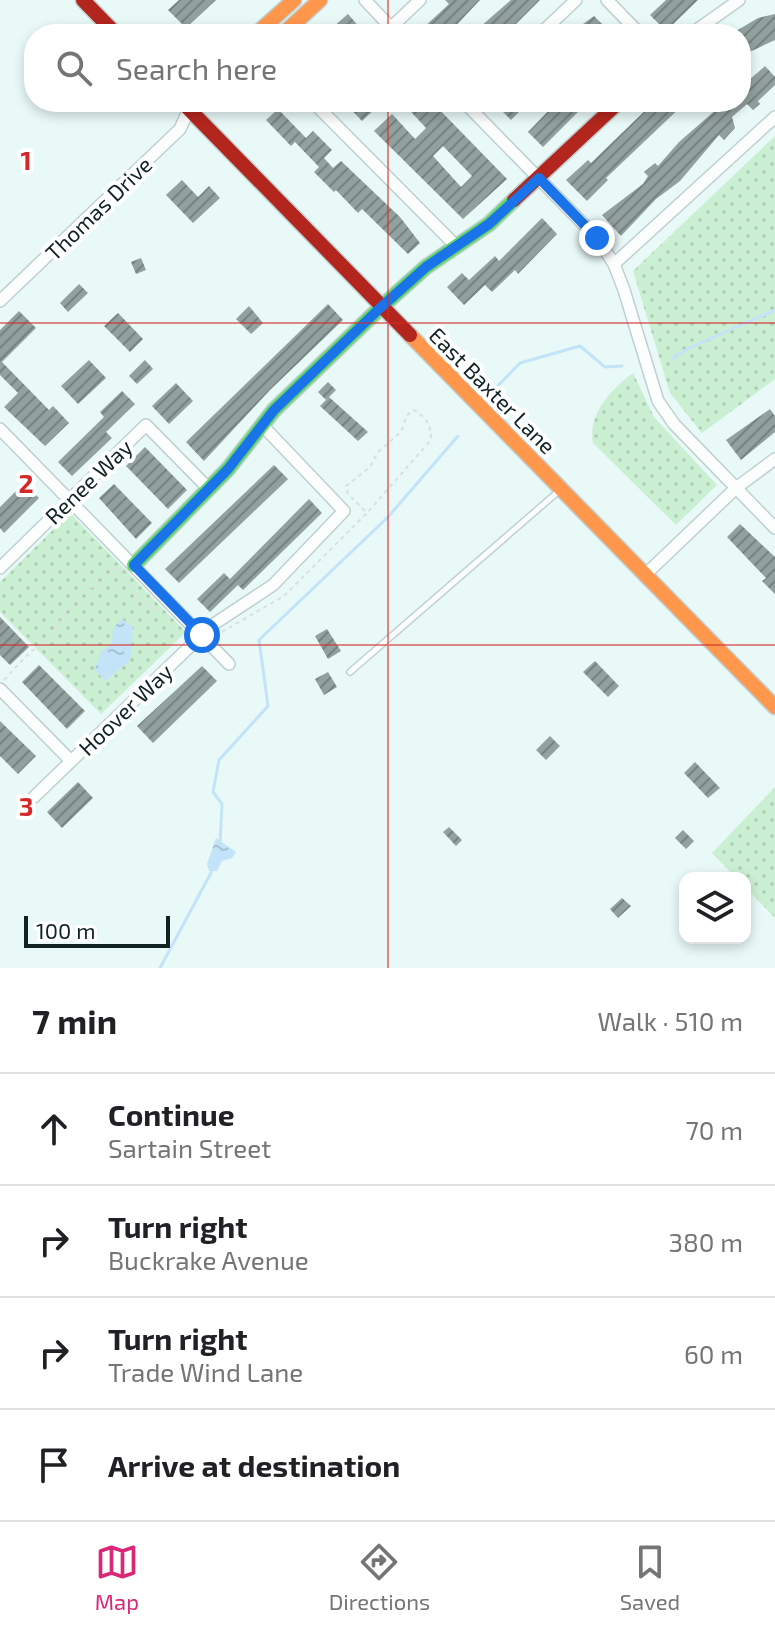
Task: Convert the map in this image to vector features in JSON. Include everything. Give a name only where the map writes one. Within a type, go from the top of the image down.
[{"type":"main road","points":[[83,0],[106,24]]},
{"type":"main road","points":[[267,24],[294,0]]},
{"type":"main road","points":[[294,24],[320,0]]},
{"type":"main road","name":"East Baxter Lane","points":[[198,112],[382,308],[775,707]]},
{"type":"main road","points":[[134,565],[209,489],[262,425],[382,308],[426,267],[489,224],[608,112]]},
{"type":"street","points":[[365,0],[384,24]]},
{"type":"street","points":[[398,24],[420,0]]},
{"type":"street","points":[[551,24],[576,0]]},
{"type":"street","points":[[607,0],[630,24]]},
{"type":"street","points":[[705,24],[739,0]]},
{"type":"street","name":"Thomas Drive","points":[[0,301],[180,129],[187,112]]},
{"type":"street","points":[[323,112],[456,246]]},
{"type":"street","points":[[476,112],[597,238],[614,264],[658,401],[674,424],[775,528]]},
{"type":"street","points":[[614,264],[775,117]]},
{"type":"street","name":"Renee Way","points":[[0,568],[146,425],[209,489]]},
{"type":"street","name":"Hoover Way","points":[[34,797],[202,635],[273,585],[344,511],[262,425]]},
{"type":"street","points":[[0,429],[229,664]]},
{"type":"street","points":[[645,575],[736,488],[775,459]]},
{"type":"street","points":[[0,687],[71,761]]},
{"type":"lane","points":[[350,672],[560,489]]},
{"type":"path","points":[[0,687],[30,652],[47,641],[82,591],[97,585],[107,569],[118,569],[128,579],[136,600],[156,611],[168,613]]},
{"type":"green space","points":[[775,136],[775,379],[702,433],[670,393],[633,271]]},
{"type":"green space","points":[[633,373],[654,417],[717,485],[676,525],[593,443],[597,413],[617,386]]},
{"type":"green space","points":[[70,513],[186,632],[101,714],[0,612],[0,582]]},
{"type":"green space","points":[[775,787],[775,918],[751,893],[751,872],[730,872],[712,853]]},
{"type":"water","points":[[122,619],[133,627],[130,660],[105,681],[95,670],[101,651],[112,644],[113,628]]},
{"type":"water","points":[[216,838],[236,852],[232,858],[222,861],[217,871],[209,871],[207,864]]},
{"type":"building","points":[[179,0],[216,0],[190,24],[182,24],[168,10]]},
{"type":"building","points":[[445,0],[480,0],[457,24],[427,24],[449,4]]},
{"type":"building","points":[[511,0],[540,0],[516,24],[483,24]]},
{"type":"building","points":[[666,0],[698,0],[673,24],[659,24],[650,15]]},
{"type":"building","points":[[348,14],[357,24],[337,24]]},
{"type":"building","points":[[775,14],[775,40],[751,51],[751,24],[748,24]]},
{"type":"building","points":[[594,16],[602,24],[583,24]]},
{"type":"building","points":[[765,66],[775,77],[775,85],[753,110],[751,108],[751,78]]},
{"type":"building","points":[[275,112],[281,112],[306,138],[313,131],[332,150],[324,158],[333,168],[341,161],[400,217],[420,243],[408,254],[362,209],[358,213],[336,190],[334,192],[314,172],[319,167],[295,142],[291,146],[266,120]]},
{"type":"building","points":[[353,112],[372,112],[362,121]]},
{"type":"building","points":[[411,112],[442,112],[507,179],[463,219],[374,131],[392,114],[415,139],[426,128]],"holes":[[[443,146],[472,176],[461,187],[433,156]]]},
{"type":"building","points":[[503,112],[519,112],[511,120]]},
{"type":"building","points":[[547,112],[578,112],[543,147],[528,132]]},
{"type":"building","points":[[644,112],[675,112],[606,178],[608,180],[587,201],[566,180],[588,160],[591,163]]},
{"type":"building","points":[[713,112],[738,112],[732,117],[735,128],[724,140],[719,135],[680,181],[656,199],[621,236],[602,215],[643,184],[648,176],[644,172],[655,163],[658,166],[679,142]]},
{"type":"building","points":[[182,180],[198,197],[209,186],[220,198],[193,223],[166,195]]},
{"type":"building","points":[[542,218],[557,234],[518,274],[515,270],[492,292],[485,285],[464,305],[447,287],[462,273],[469,280],[495,256],[499,261]]},
{"type":"building","points":[[141,258],[146,270],[136,274],[131,262]]},
{"type":"building","points":[[79,284],[88,293],[68,312],[60,303]]},
{"type":"building","points":[[328,304],[343,320],[270,390],[204,461],[186,442]]},
{"type":"building","points":[[249,306],[263,323],[251,334],[236,319]]},
{"type":"building","points":[[19,311],[36,328],[2,362],[49,410],[53,406],[69,423],[45,446],[4,407],[18,393],[0,375],[0,330]]},
{"type":"building","points":[[118,313],[143,339],[130,352],[104,326]]},
{"type":"building","points":[[89,360],[106,378],[78,404],[61,386]]},
{"type":"building","points":[[145,360],[153,369],[137,384],[129,376]]},
{"type":"building","points":[[328,382],[336,390],[326,400],[318,392]]},
{"type":"building","points":[[176,383],[193,401],[169,424],[152,406]]},
{"type":"building","points":[[122,391],[135,404],[106,432],[112,438],[72,476],[58,462],[104,417],[100,412]]},
{"type":"building","points":[[329,397],[368,432],[358,441],[320,406]]},
{"type":"building","points":[[770,409],[775,416],[775,432],[741,460],[726,440]]},
{"type":"building","points":[[145,447],[187,490],[168,509],[126,466]]},
{"type":"building","points":[[274,465],[288,479],[179,583],[165,569]]},
{"type":"building","points":[[24,483],[39,498],[4,533],[0,528],[0,507]]},
{"type":"building","points":[[114,484],[152,523],[136,539],[99,498]]},
{"type":"building","points":[[309,499],[322,513],[243,590],[238,585],[210,612],[197,599],[224,573],[230,579]]},
{"type":"building","points":[[740,524],[775,557],[775,594],[762,581],[766,578],[727,537]]},
{"type":"building","points":[[0,617],[29,647],[10,665],[0,655]]},
{"type":"building","points":[[327,629],[341,651],[328,659],[315,636]]},
{"type":"building","points":[[595,661],[619,686],[608,697],[583,672]]},
{"type":"building","points":[[39,665],[85,711],[67,729],[22,682]]},
{"type":"building","points":[[202,666],[217,681],[153,743],[137,726]]},
{"type":"building","points":[[328,672],[337,687],[324,695],[315,679]]},
{"type":"building","points":[[0,721],[36,756],[18,774],[0,756]]},
{"type":"building","points":[[550,736],[560,746],[546,760],[536,750]]},
{"type":"building","points":[[695,762],[720,788],[708,798],[684,773]]},
{"type":"building","points":[[78,782],[93,798],[62,828],[47,812]]},
{"type":"building","points":[[449,827],[462,840],[456,846],[443,832]]},
{"type":"building","points":[[683,830],[694,841],[686,849],[675,838]]},
{"type":"building","points":[[622,898],[631,906],[618,918],[610,909]]},
{"type":"waterway","points":[[672,359],[689,348],[775,310]]},
{"type":"waterway","points":[[487,397],[520,363],[580,346],[605,367],[622,366]]},
{"type":"waterway","points":[[220,843],[222,804],[213,792],[219,760],[268,706],[259,640],[388,517],[458,436]]},
{"type":"waterway","points":[[160,968],[213,869]]},
{"type":"traffic: fast","points":[[134,565],[228,469],[274,410],[379,309],[426,267],[489,224],[514,200]]},
{"type":"traffic: slow","points":[[267,24],[294,0]]},
{"type":"traffic: slow","points":[[294,24],[320,0]]},
{"type":"traffic: slow","points":[[410,335],[775,707]]},
{"type":"traffic: jam","points":[[83,0],[106,24]]},
{"type":"traffic: jam","points":[[192,112],[410,335]]},
{"type":"traffic: jam","points":[[514,200],[608,112]]},
{"type":"route","points":[[202,635],[134,565],[228,469],[274,410],[426,267],[489,224],[539,178],[597,238]]}]
